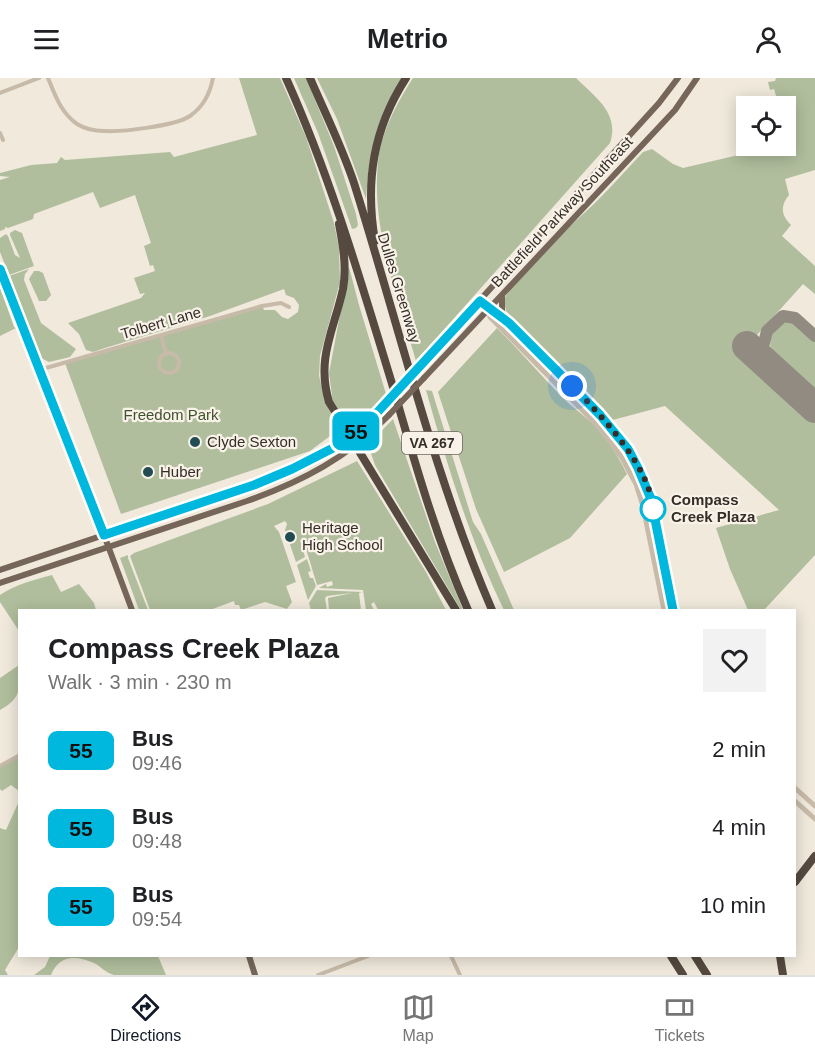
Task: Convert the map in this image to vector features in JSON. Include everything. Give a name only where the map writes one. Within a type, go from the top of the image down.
[{"type":"highway","name":"VA 267","points":[[286,78],[308,126],[347,236],[423,493],[468,609]]},
{"type":"highway","name":"Dulles Greenway","points":[[310,78],[353,182],[445,486],[492,609]]},
{"type":"highway","points":[[380,273],[371,218],[373,160],[383,124],[406,78]]},
{"type":"highway","points":[[331,190],[342,241],[345,273],[326,349],[324,371],[329,402],[455,609]]},
{"type":"highway","points":[[796,881],[815,855]]},
{"type":"highway","points":[[671,957],[683,975]]},
{"type":"highway","points":[[696,957],[707,975]]},
{"type":"highway","points":[[780,957],[783,975]]},
{"type":"main road","name":"Battlefield Parkway Southeast","points":[[0,570],[254,485],[310,461],[350,437],[386,403],[480,301],[659,103],[678,78]]},
{"type":"main road","name":"Battlefield Parkway Southeast","points":[[0,583],[273,491],[309,475],[356,446],[389,415],[675,110],[697,78]]},
{"type":"main road","points":[[0,269],[132,609]]},
{"type":"main road","points":[[502,293],[501,306],[509,323]]},
{"type":"main road","points":[[249,957],[255,975]]},
{"type":"street","points":[[0,93],[39,78]]},
{"type":"street","points":[[48,78],[67,116],[85,128],[106,132],[171,124],[185,119],[197,111],[206,100],[213,78]]},
{"type":"street","points":[[0,133],[3,140]]},
{"type":"street","points":[[480,301],[488,309],[490,316],[601,429],[622,458],[636,484],[643,506],[664,609]]},
{"type":"street","name":"Tolbert Lane","points":[[39,370],[262,306],[281,303],[289,307]]},
{"type":"street","points":[[488,309],[494,310],[509,323],[588,402],[621,438],[635,460],[651,499],[673,609]]},
{"type":"street","points":[[161,335],[166,354]]},
{"type":"street","points":[[166,354],[175,355],[179,363],[176,371],[164,372],[159,365],[166,354]]},
{"type":"street","points":[[0,766],[18,756]]},
{"type":"street","points":[[796,789],[815,806]]},
{"type":"street","points":[[796,802],[815,819]]},
{"type":"street","points":[[318,975],[365,957]]},
{"type":"street","points":[[452,957],[460,975]]},
{"type":"green space","name":"Freedom Park","points":[[239,78],[280,78],[306,137],[334,223],[339,248],[340,282],[320,356],[319,376],[327,405],[338,430],[310,451],[121,514],[65,363],[262,306],[264,310],[275,310],[288,319],[298,312],[299,305],[294,298],[286,295],[284,289],[210,316],[93,352],[86,350],[79,334],[68,323],[141,298],[145,293],[140,294],[134,278],[155,271],[153,265],[150,266],[144,246],[151,243],[135,195],[100,208],[93,192],[34,214],[33,219],[5,227],[0,231],[0,180],[10,177],[0,176],[0,173],[31,165],[57,163],[61,157],[65,160],[170,152],[174,157],[257,135]]},
{"type":"green space","points":[[294,78],[306,78],[334,146],[356,214],[358,225],[356,228],[352,229],[318,133]]},
{"type":"green space","points":[[317,78],[403,78],[377,130],[369,165],[366,199],[337,119]]},
{"type":"green space","points":[[413,78],[576,78],[604,106],[612,123],[610,143],[416,361],[382,238],[377,187],[382,140]]},
{"type":"green space","points":[[776,78],[815,78],[815,170],[785,179],[789,195],[783,210],[785,218],[791,225],[782,236],[815,266],[815,294],[803,284],[740,354],[815,422],[815,555],[765,609],[748,609],[730,569],[716,528],[779,510],[665,406],[609,421],[506,311],[504,301],[509,291],[530,265],[595,203],[643,152],[652,149],[673,164],[683,168],[736,156],[796,156],[796,96],[776,96],[774,89],[770,90],[768,82],[775,81]]},
{"type":"green space","points":[[15,230],[22,233],[34,266],[9,275],[0,252],[0,238],[6,234],[8,236],[15,255],[20,258],[10,235]]},
{"type":"green space","points":[[349,267],[386,394],[355,426],[349,427],[333,403],[329,373]]},
{"type":"green space","points":[[29,269],[24,280],[41,323],[76,349],[70,357],[49,362],[41,358],[9,276]]},
{"type":"green space","points":[[34,271],[43,273],[51,295],[46,301],[39,301],[29,279]]},
{"type":"green space","points":[[0,287],[16,328],[0,336]]},
{"type":"green space","points":[[786,319],[793,321],[815,340],[815,395],[781,365],[771,351],[774,330]]},
{"type":"green space","points":[[497,328],[561,396],[598,429],[627,474],[570,538],[504,572],[476,509],[438,392]]},
{"type":"green space","points":[[426,390],[432,391],[473,522],[481,534],[514,609],[504,609],[480,557],[451,474]]},
{"type":"green space","points":[[393,419],[435,542],[463,609],[460,609],[375,465],[368,445]]},
{"type":"green space","name":"Heritage High School","points":[[357,461],[426,572],[445,609],[378,609],[374,602],[371,604],[374,609],[366,609],[363,590],[319,588],[326,584],[327,587],[333,585],[332,581],[317,585],[303,539],[300,540],[305,557],[296,562],[285,530],[287,524],[285,521],[274,526],[279,532],[296,582],[286,586],[292,602],[287,609],[265,602],[241,609],[234,601],[213,609],[150,609],[130,556],[268,504]]},
{"type":"green space","points":[[128,555],[148,609],[139,609],[120,558]]},
{"type":"green space","points":[[307,559],[311,571],[308,572],[310,578],[313,578],[316,586],[308,600],[297,565]]},
{"type":"green space","points":[[52,575],[61,592],[79,584],[94,603],[96,609],[18,609],[18,629],[0,602],[0,595]]},
{"type":"green space","points":[[317,590],[362,592],[359,593],[361,609],[329,609],[328,598],[352,593],[327,596],[325,598],[327,609],[311,609],[309,603]]},
{"type":"green space","points":[[18,666],[16,697],[0,710],[0,678]]},
{"type":"green space","points":[[18,756],[18,790],[11,785],[2,791],[0,789],[0,766]]},
{"type":"green space","points":[[18,803],[18,949],[5,970],[8,975],[0,975],[0,828],[6,830]]},
{"type":"green space","points":[[50,957],[158,957],[166,975],[114,975],[94,963],[68,958],[54,968],[51,975],[34,975],[45,967]]},
{"type":"taxiway","points":[[763,347],[767,331],[783,316],[795,318],[815,336]]},
{"type":"runway","points":[[747,346],[815,408]]},
{"type":"bus line","name":"55","points":[[0,269],[104,535],[254,485],[310,461],[337,446],[373,417],[480,301],[509,323],[588,402],[628,449],[651,499],[673,609]]},
{"type":"place","name":"Clyde Sexton","points":[[195,442]]},
{"type":"place","name":"Huber","points":[[148,472]]},
{"type":"place","name":"Compass Creek Plaza","points":[[653,509]]},
{"type":"place","name":"Heritage High School","points":[[290,537]]},
{"type":"route","points":[[572,386],[621,438],[647,487],[653,509]]}]
